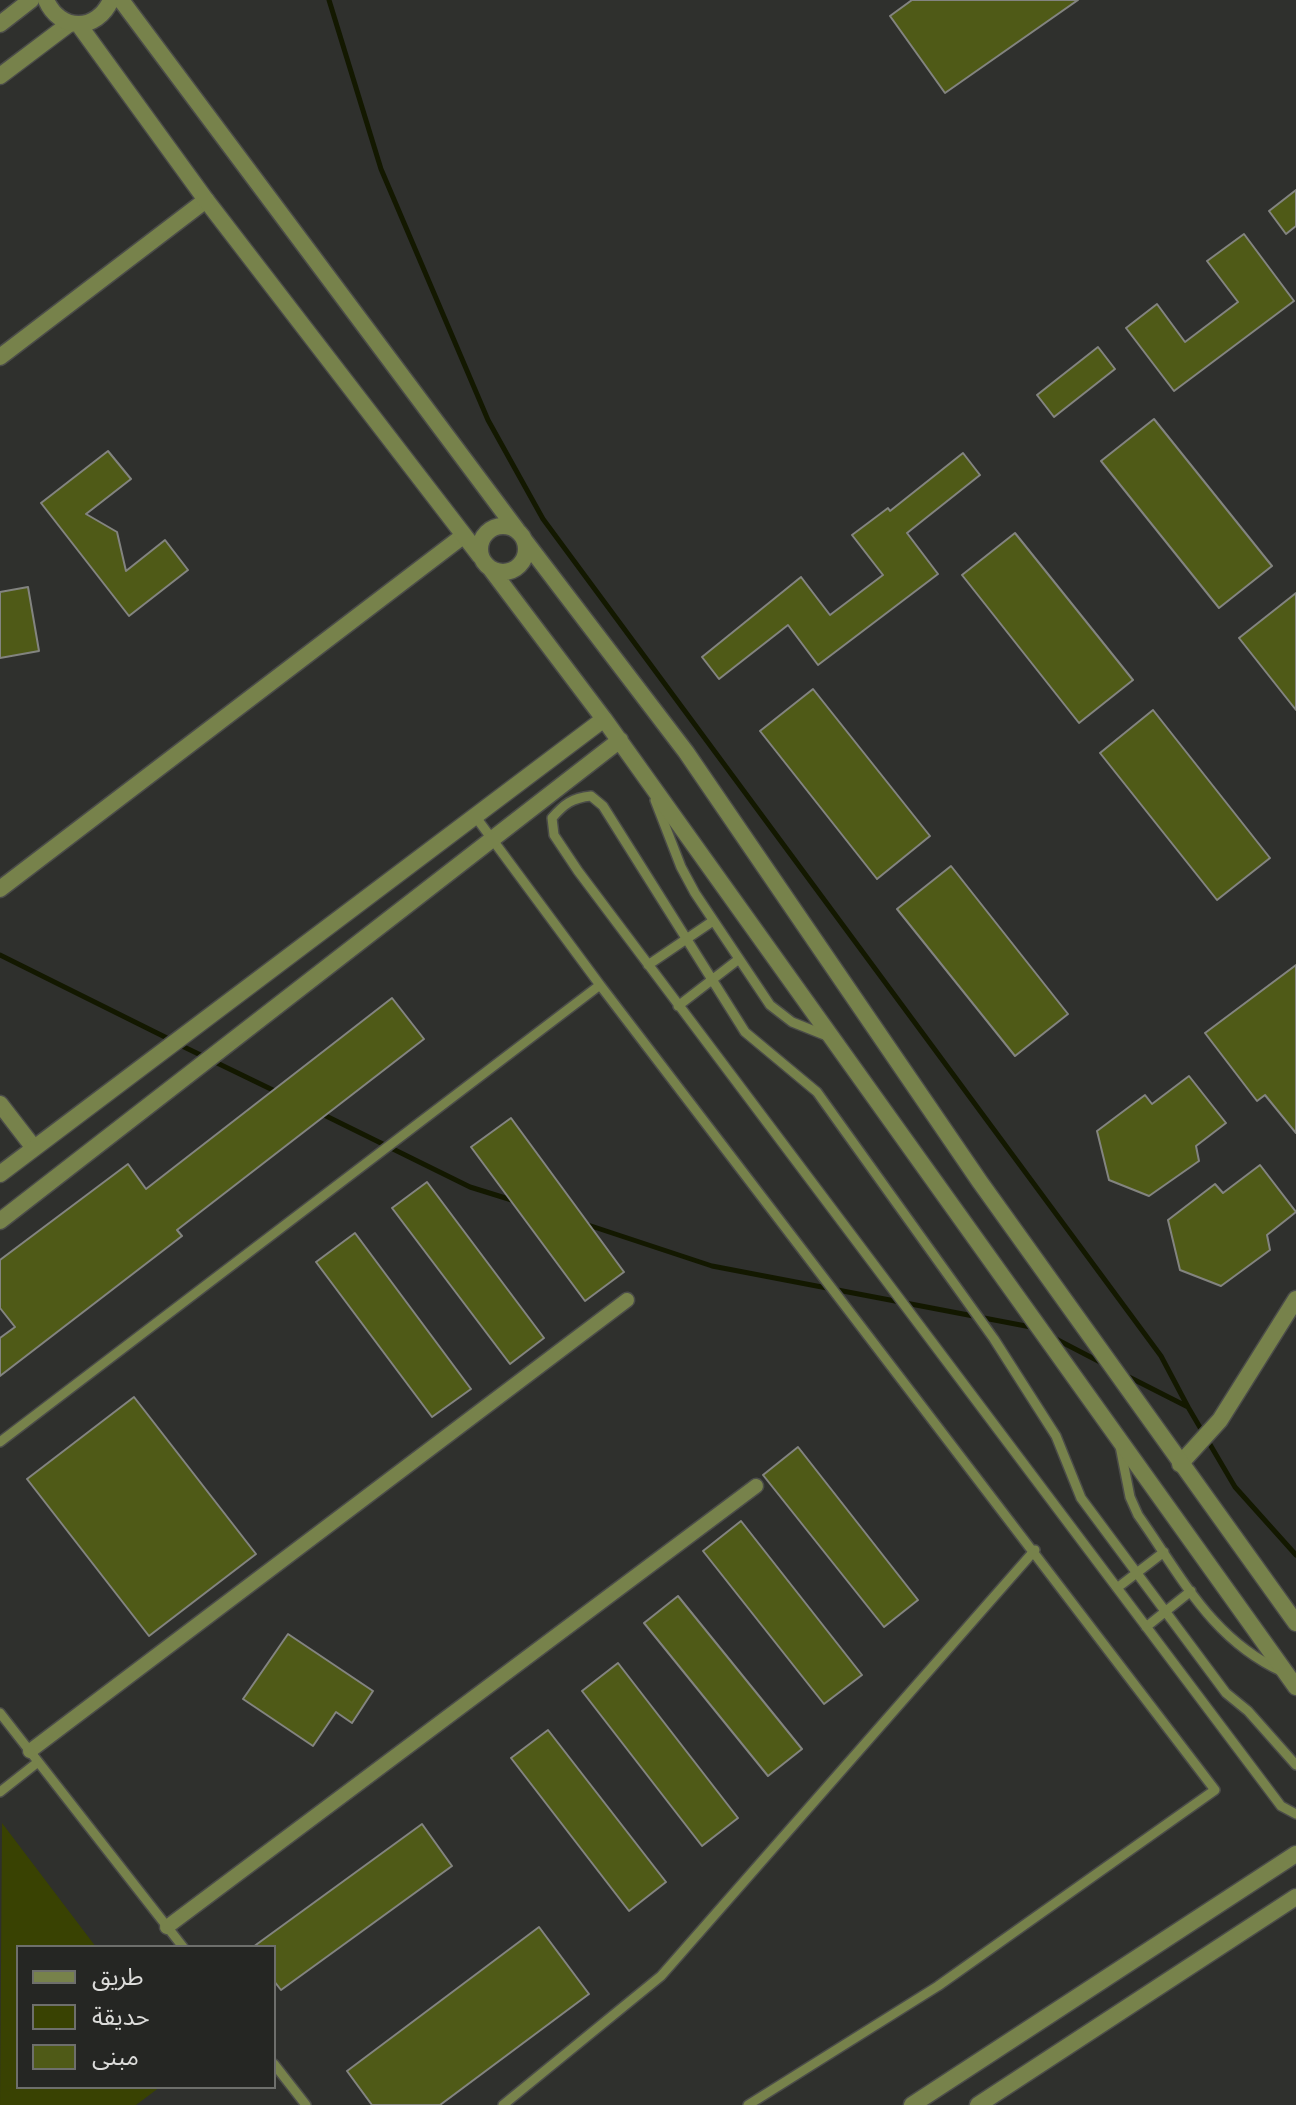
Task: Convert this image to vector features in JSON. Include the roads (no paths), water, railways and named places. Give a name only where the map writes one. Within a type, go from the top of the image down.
[{"type":"street","points":[[0,24],[31,0]]},
{"type":"street","points":[[46,0],[51,12],[74,24],[620,740],[1291,1680]]},
{"type":"street","points":[[0,76],[74,24],[99,18],[111,0]]},
{"type":"street","points":[[121,0],[686,752],[980,1182],[1296,1623]]},
{"type":"street","points":[[0,357],[206,200]]},
{"type":"street","points":[[503,525],[521,536],[526,551],[519,565],[505,572],[485,562],[480,542],[489,530],[503,525]]},
{"type":"street","points":[[0,889],[463,536]]},
{"type":"street","points":[[0,1174],[604,719]]},
{"type":"street","points":[[0,1221],[620,740]]},
{"type":"street","points":[[0,1104],[34,1148]]},
{"type":"street","points":[[1180,1464],[1220,1420],[1296,1299]]},
{"type":"street","points":[[34,1757],[627,1300]]},
{"type":"street","points":[[167,1927],[756,1486]]},
{"type":"street","points":[[912,2105],[1296,1854]]},
{"type":"street","points":[[978,2105],[1296,1897]]},
{"type":"lane","points":[[647,778],[681,867],[770,1005],[792,1022],[832,1038]]},
{"type":"lane","points":[[1296,1765],[1248,1711],[1226,1693],[1081,1498],[1056,1436],[994,1339],[817,1092],[800,1075],[756,1043],[685,940],[603,806],[591,796],[575,798],[563,805],[552,818],[554,835],[648,965],[1281,1806],[1296,1814]]},
{"type":"lane","points":[[475,816],[600,985],[1035,1550],[1215,1790],[938,1986],[748,2105]]},
{"type":"lane","points":[[648,965],[713,921]]},
{"type":"lane","points":[[678,1006],[739,959]]},
{"type":"lane","points":[[0,1442],[600,985]]},
{"type":"lane","points":[[1119,1439],[1130,1497],[1191,1591],[1229,1640],[1291,1680]]},
{"type":"lane","points":[[503,2105],[661,1976],[1035,1550]]},
{"type":"lane","points":[[1117,1588],[1164,1552]]},
{"type":"lane","points":[[1146,1627],[1191,1591]]},
{"type":"lane","points":[[0,1713],[181,1945]]},
{"type":"lane","points":[[0,1792],[34,1757]]},
{"type":"lane","points":[[276,2067],[306,2105]]},
{"type":"waterway","points":[[329,0],[381,169],[488,420],[543,519],[1161,1356],[1188,1407]]},
{"type":"waterway","points":[[0,955],[171,1040]]},
{"type":"waterway","points":[[180,1045],[279,1093]]},
{"type":"waterway","points":[[320,1113],[470,1187],[515,1201]]},
{"type":"waterway","points":[[585,1224],[712,1266],[1031,1327]]},
{"type":"waterway","points":[[1054,1338],[1102,1363]]},
{"type":"waterway","points":[[1125,1375],[1188,1407],[1235,1487],[1296,1555]]}]
